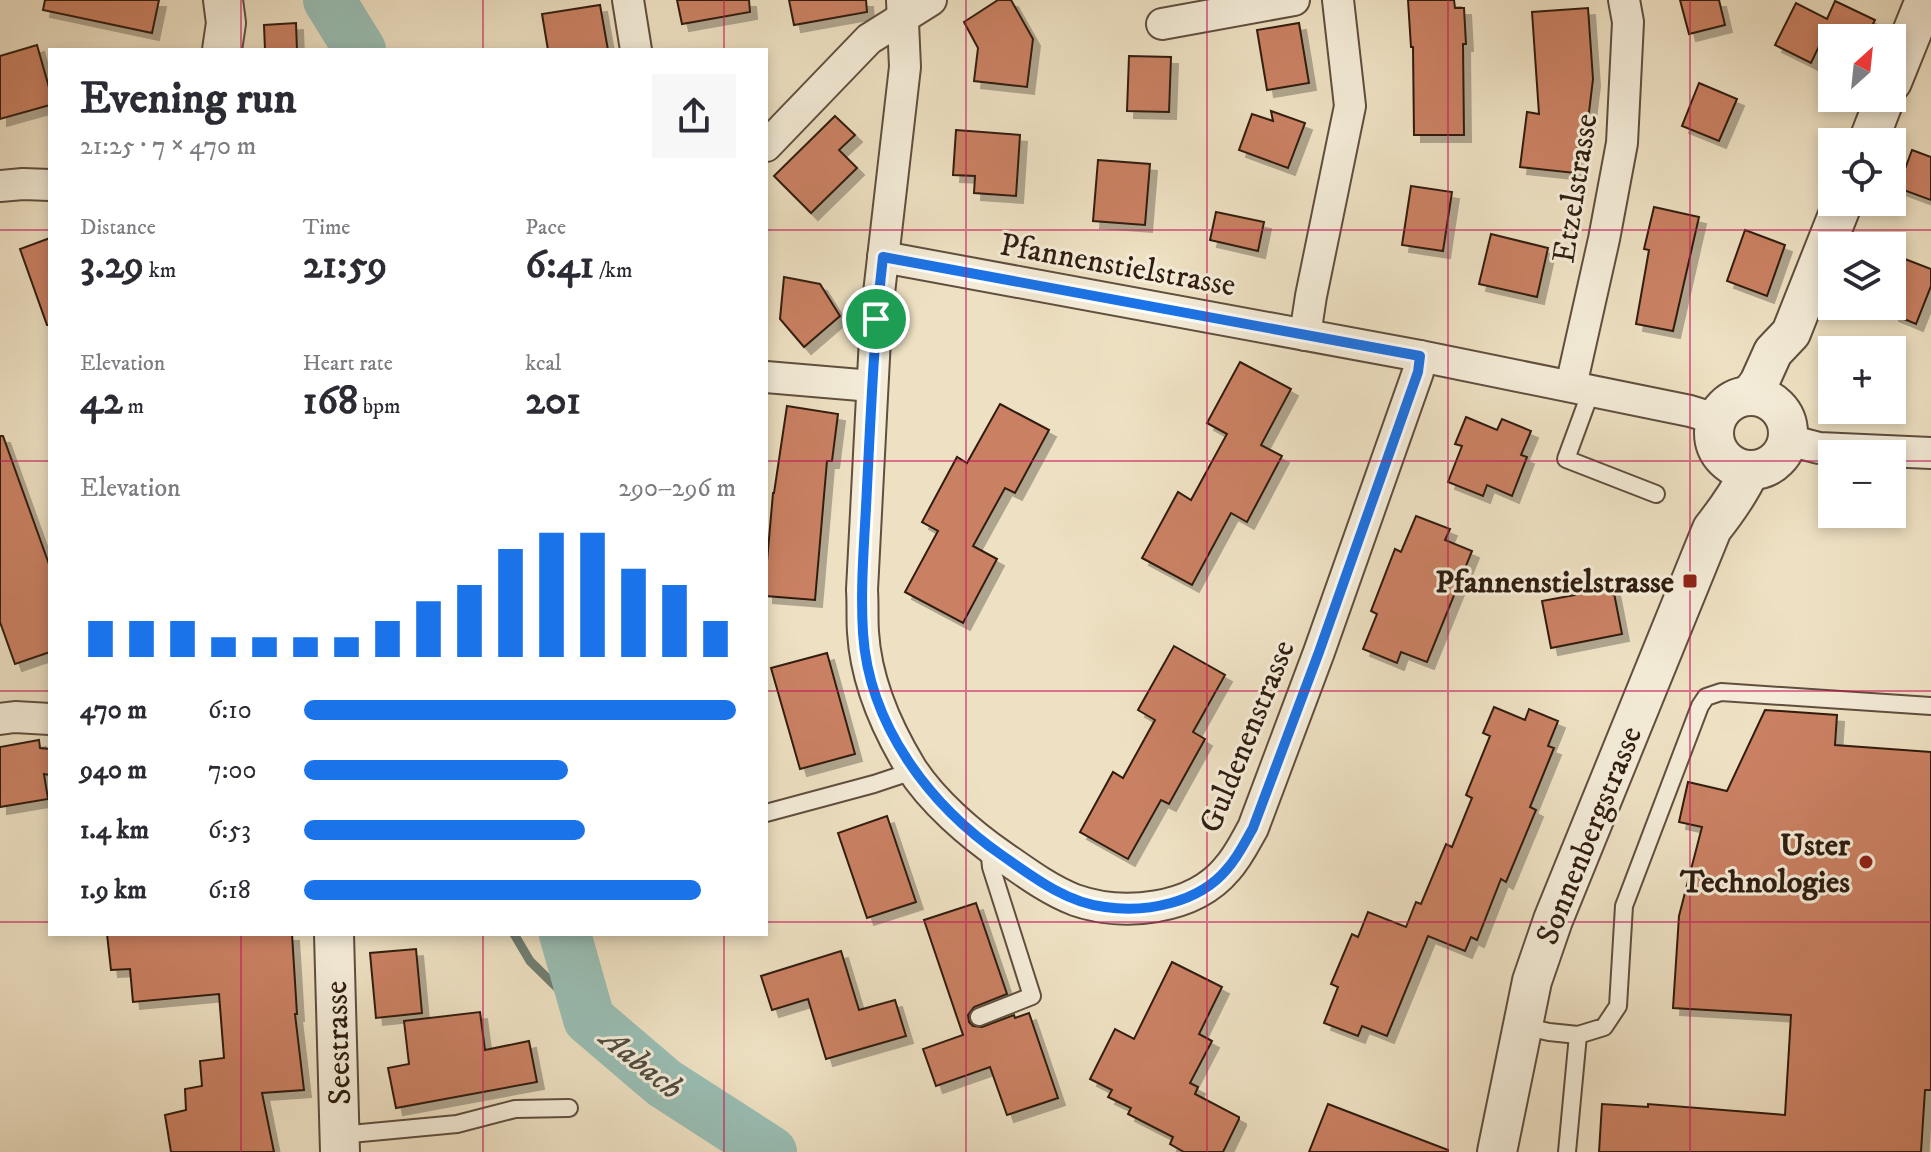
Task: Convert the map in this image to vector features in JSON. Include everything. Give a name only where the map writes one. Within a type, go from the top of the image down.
[{"type":"street","points":[[222,48],[226,23],[223,0]]},
{"type":"street","points":[[628,0],[636,48]]},
{"type":"street","points":[[768,144],[903,8],[931,0]]},
{"type":"street","points":[[1162,24],[1294,0]]},
{"type":"street","points":[[1305,335],[1350,106],[1338,0]]},
{"type":"street","name":"Etzelstrasse","points":[[1581,388],[1622,143],[1628,22],[1624,0]]},
{"type":"street","points":[[1906,47],[1925,0]]},
{"type":"street","name":"Guldenenstrasse","points":[[903,8],[905,67],[876,319],[862,590],[863,635],[878,703],[913,771],[944,806],[989,847],[1053,889],[1103,907],[1154,907],[1202,890],[1226,871],[1253,828],[1308,682],[1418,372],[1420,356]]},
{"type":"street","points":[[0,186],[48,185]]},
{"type":"street","points":[[1763,400],[1759,383],[1773,352],[1791,333],[1837,216]]},
{"type":"street","name":"Pfannenstielstrasse","points":[[883,257],[1420,356],[1690,411],[1716,419]]},
{"type":"street","points":[[768,377],[872,386]]},
{"type":"street","points":[[1736,398],[1763,400],[1784,414],[1788,440],[1784,450],[1770,465],[1737,464],[1716,446],[1713,433],[1716,419],[1724,407],[1736,398]]},
{"type":"street","points":[[1788,440],[1819,448],[1931,453]]},
{"type":"street","name":"Sonnenbergstrasse","points":[[1497,1152],[1521,1026],[1532,981],[1553,920],[1712,529],[1714,497],[1737,464]]},
{"type":"street","points":[[0,719],[48,719]]},
{"type":"street","name":"Seestrasse","points":[[334,936],[340,1144]]},
{"type":"lane","points":[[1581,388],[1566,459],[1656,494]]},
{"type":"lane","points":[[1521,1026],[1578,1035],[1604,1027],[1618,1006],[1624,906],[1706,697],[1721,692],[1931,706]]},
{"type":"lane","points":[[768,812],[913,771]]},
{"type":"lane","points":[[979,1017],[1032,996],[991,867],[989,847]]},
{"type":"lane","points":[[1567,1152],[1578,1035]]},
{"type":"lane","points":[[340,1144],[457,1124],[515,1109],[569,1108]]},
{"type":"building","points":[[45,0],[159,0],[152,33],[43,10]]},
{"type":"building","points":[[677,0],[749,0],[750,12],[682,24]]},
{"type":"building","points":[[789,0],[866,0],[867,12],[794,25]]},
{"type":"building","points":[[998,0],[1011,0],[1033,39],[1027,87],[974,81],[978,48],[964,22]]},
{"type":"building","points":[[1408,0],[1454,0],[1455,8],[1464,8],[1464,135],[1414,135],[1413,47]]},
{"type":"building","points":[[1680,0],[1719,0],[1725,25],[1689,34]]},
{"type":"building","points":[[1835,1],[1875,20],[1873,24],[1818,24],[1818,48],[1811,63],[1775,45],[1796,3],[1827,19]]},
{"type":"building","points":[[600,5],[608,48],[548,48],[542,14]]},
{"type":"building","points":[[1588,8],[1593,79],[1586,137],[1579,136],[1575,173],[1520,167],[1527,112],[1539,114],[1532,12]]},
{"type":"building","points":[[296,23],[297,48],[265,48],[264,25]]},
{"type":"building","points":[[1299,23],[1309,83],[1267,90],[1257,30]]},
{"type":"building","points":[[37,45],[48,84],[48,106],[0,119],[0,56]]},
{"type":"building","points":[[1129,56],[1171,57],[1169,112],[1127,111]]},
{"type":"building","points":[[1699,83],[1737,99],[1719,141],[1682,126]]},
{"type":"building","points":[[1271,111],[1305,123],[1288,168],[1239,150],[1252,114],[1273,121]]},
{"type":"building","points":[[835,116],[855,135],[839,150],[857,168],[811,213],[774,176]]},
{"type":"building","points":[[956,130],[1020,135],[1016,196],[974,193],[975,176],[953,175]]},
{"type":"building","points":[[1912,150],[1931,157],[1931,200],[1906,191],[1906,166]]},
{"type":"building","points":[[1098,160],[1150,164],[1145,225],[1093,221]]},
{"type":"building","points":[[1411,186],[1452,192],[1443,251],[1402,245]]},
{"type":"building","points":[[1654,207],[1699,217],[1673,331],[1636,324],[1649,250],[1644,249]]},
{"type":"building","points":[[1216,212],[1264,222],[1258,251],[1210,240]]},
{"type":"building","points":[[1745,230],[1785,245],[1767,296],[1727,281]]},
{"type":"building","points":[[1491,234],[1548,248],[1537,297],[1479,284]]},
{"type":"building","points":[[48,239],[48,325],[47,325],[20,249]]},
{"type":"building","points":[[1906,259],[1931,269],[1931,286],[1916,324],[1906,320]]},
{"type":"building","points":[[784,277],[820,284],[840,316],[804,347],[780,319]]},
{"type":"building","points":[[1240,362],[1291,389],[1261,445],[1282,456],[1247,522],[1231,513],[1192,585],[1142,558],[1178,492],[1191,500],[1227,434],[1207,423]]},
{"type":"building","points":[[1000,404],[1049,430],[1015,493],[1005,488],[973,546],[997,559],[963,623],[905,592],[938,531],[922,522],[957,457],[967,463]]},
{"type":"building","points":[[787,406],[838,414],[832,461],[827,461],[815,600],[768,596],[768,550]]},
{"type":"building","points":[[1466,417],[1497,430],[1502,419],[1531,431],[1521,455],[1527,457],[1512,496],[1487,485],[1483,496],[1448,482],[1462,446],[1455,444]]},
{"type":"building","points":[[0,436],[3,436],[48,561],[48,653],[15,664],[0,622]]},
{"type":"building","points":[[1416,516],[1450,529],[1445,540],[1472,551],[1427,662],[1401,652],[1397,663],[1363,649],[1377,614],[1371,611],[1395,549],[1401,552]]},
{"type":"building","points":[[1613,588],[1622,634],[1551,648],[1542,601]]},
{"type":"building","points":[[1174,646],[1225,675],[1193,732],[1205,739],[1169,804],[1161,800],[1128,859],[1080,832],[1113,772],[1123,778],[1155,720],[1138,710]]},
{"type":"building","points":[[827,653],[855,754],[800,769],[771,668]]},
{"type":"building","points":[[1494,707],[1525,720],[1529,709],[1558,721],[1548,746],[1554,748],[1530,807],[1536,810],[1506,882],[1501,879],[1477,940],[1471,937],[1465,951],[1428,936],[1387,1036],[1362,1026],[1358,1036],[1324,1023],[1338,987],[1331,984],[1352,934],[1358,937],[1368,912],[1406,927],[1416,902],[1421,904],[1446,844],[1452,847],[1472,798],[1466,795],[1490,736],[1483,733]]},
{"type":"building","points":[[1765,710],[1837,715],[1835,745],[1931,752],[1931,1090],[1925,1090],[1921,1152],[1599,1152],[1602,1104],[1648,1107],[1648,1104],[1785,1115],[1791,1015],[1673,1008],[1679,916],[1702,827],[1679,822],[1688,782],[1727,791]]},
{"type":"building","points":[[39,740],[40,748],[48,749],[48,775],[44,774],[48,799],[0,807],[0,747]]},
{"type":"building","points":[[887,816],[916,902],[867,918],[838,833]]},
{"type":"building","points":[[976,903],[1007,994],[974,1007],[968,1015],[969,1022],[982,1027],[1029,1013],[1058,1098],[1007,1115],[990,1067],[936,1086],[923,1049],[963,1035],[924,920]]},
{"type":"building","points":[[107,936],[292,936],[295,1014],[304,1090],[262,1093],[274,1152],[171,1152],[165,1115],[186,1110],[185,1089],[202,1086],[200,1061],[224,1058],[219,994],[133,1002],[130,969],[111,970]]},
{"type":"building","points":[[416,949],[422,1013],[376,1018],[370,953]]},
{"type":"building","points":[[841,951],[859,1010],[895,1000],[906,1036],[826,1059],[808,999],[772,1010],[761,976]]},
{"type":"building","points":[[1172,962],[1222,987],[1199,1034],[1212,1041],[1190,1083],[1198,1087],[1195,1094],[1239,1117],[1223,1152],[1184,1152],[1170,1144],[1173,1137],[1128,1114],[1131,1108],[1108,1097],[1112,1090],[1090,1079],[1115,1029],[1134,1039]]},
{"type":"building","points":[[480,1012],[485,1050],[529,1041],[537,1082],[396,1108],[388,1068],[409,1064],[404,1021]]},
{"type":"building","points":[[1328,1104],[1448,1150],[1448,1152],[1309,1152]]},
{"type":"waterway","name":"Aabach","points":[[329,0],[359,48]]},
{"type":"waterway","points":[[515,936],[530,961],[589,1019]]},
{"type":"waterway","name":"Aabach","points":[[566,936],[589,1019],[664,1083],[771,1152]]},
{"type":"place","name":"Pfannenstielstrasse","points":[[1690,581]]},
{"type":"place","name":"Uster Technologies","points":[[1866,862]]},
{"type":"route","points":[[883,257],[1420,356],[1418,372],[1319,652],[1253,828],[1226,871],[1202,890],[1154,907],[1132,909],[1103,907],[1053,889],[989,847],[961,823],[913,771],[895,740],[878,703],[863,635],[862,590],[876,319],[883,257]]}]
